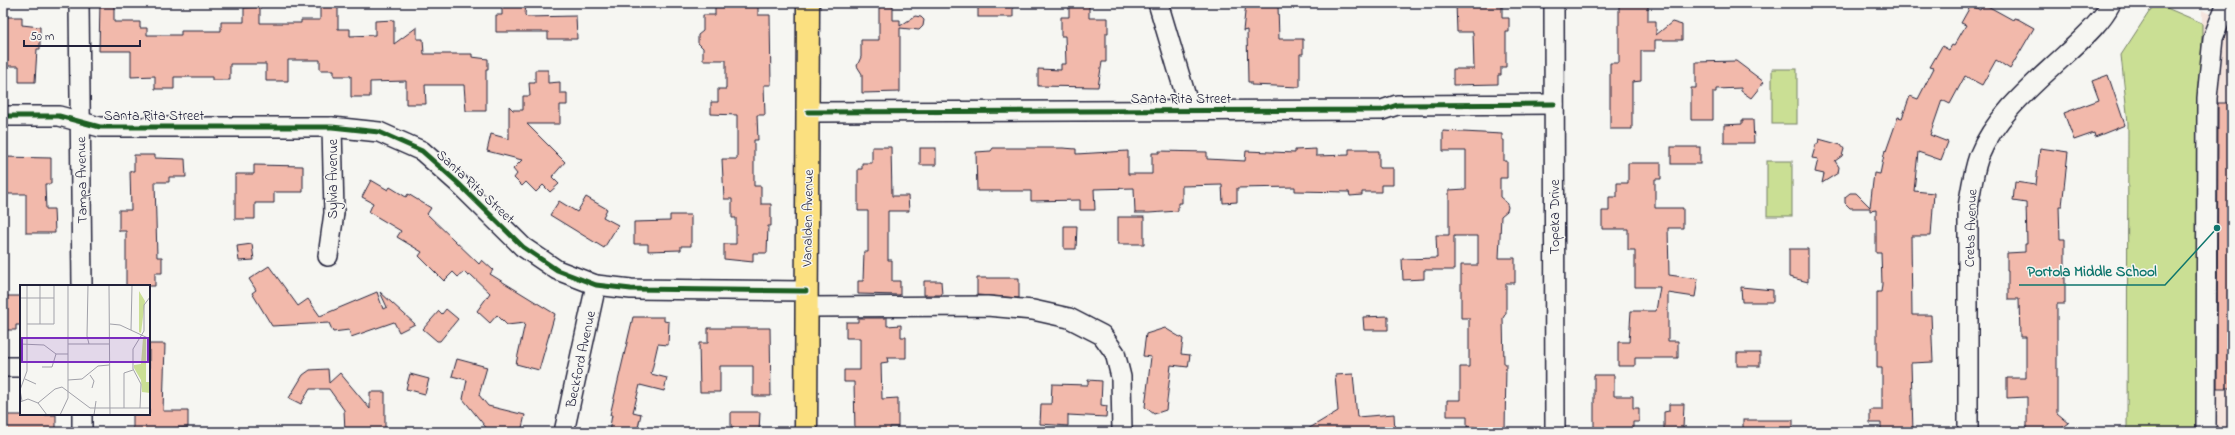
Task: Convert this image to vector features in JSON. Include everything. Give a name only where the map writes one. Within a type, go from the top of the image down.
[{"type":"main road","name":"Vanalden Avenue","points":[[806,432],[808,3]]},
{"type":"street","name":"Tampa Avenue","points":[[79,3],[79,120],[82,148],[82,285]]},
{"type":"street","points":[[1158,3],[1190,110]]},
{"type":"street","name":"Topeka Drive","points":[[1554,3],[1555,432]]},
{"type":"street","name":"Crebs Avenue","points":[[1968,432],[1968,207],[1972,178],[1980,156],[1994,131],[2020,98],[2090,31],[2105,14],[2111,3]]},
{"type":"street","points":[[2206,432],[2207,98],[2213,38],[2227,3]]},
{"type":"street","name":"Santa Rita Street","points":[[808,112],[1382,110],[1397,105],[1554,104]]},
{"type":"street","name":"Santa Rita Street","points":[[3,116],[59,116],[79,120],[100,127],[332,127],[380,132],[422,151],[458,183],[523,247],[557,270],[596,285],[631,289],[806,299],[987,306],[1033,310],[1069,318],[1102,335],[1115,354],[1121,377],[1122,432]]},
{"type":"street","name":"Sylvia Avenue","points":[[328,256],[334,213],[332,127]]},
{"type":"street","name":"Beckford Avenue","points":[[564,432],[596,285]]},
{"type":"street","points":[[3,368],[20,368]]},
{"type":"street","points":[[82,415],[82,432]]},
{"type":"shaded area","points":[[2202,10],[2232,25],[2232,432],[2201,432]]},
{"type":"green space","points":[[2155,3],[2202,23],[2201,432],[2127,432],[2128,123],[2121,55]]},
{"type":"green space","points":[[1772,69],[1797,69],[1797,124],[1772,124]]},
{"type":"green space","points":[[1767,161],[1792,161],[1792,216],[1767,216]]},
{"type":"building","points":[[100,3],[114,3],[114,22],[140,22],[140,28],[147,28],[147,35],[181,35],[181,31],[221,31],[221,22],[244,22],[244,8],[260,7],[260,23],[301,23],[301,20],[320,20],[320,5],[338,5],[338,29],[350,29],[350,36],[375,35],[375,21],[394,20],[394,44],[417,27],[417,39],[423,39],[424,54],[472,54],[472,57],[488,59],[488,69],[486,69],[486,111],[466,111],[464,85],[425,85],[426,104],[406,104],[406,81],[370,82],[370,97],[351,97],[351,76],[334,76],[334,70],[320,70],[320,60],[288,60],[288,81],[266,81],[266,64],[230,64],[230,80],[212,80],[212,77],[174,77],[174,89],[155,89],[155,76],[131,77],[131,51],[99,51]]},
{"type":"building","points":[[502,3],[526,3],[525,15],[527,17],[576,16],[577,39],[548,39],[548,32],[496,32],[496,15],[502,15]]},
{"type":"building","points":[[715,3],[758,3],[758,15],[770,15],[771,85],[764,85],[765,115],[757,115],[758,140],[754,140],[754,186],[761,186],[761,204],[771,204],[771,226],[768,226],[767,253],[753,253],[753,262],[724,259],[724,244],[736,244],[736,218],[732,218],[732,199],[724,199],[722,159],[737,159],[737,115],[711,114],[711,102],[718,102],[718,89],[726,89],[726,60],[703,60],[703,48],[698,43],[698,35],[703,31],[703,15],[715,15]]},
{"type":"building","points":[[879,3],[893,3],[893,20],[900,20],[900,26],[915,16],[921,17],[924,20],[923,26],[919,30],[900,28],[900,92],[862,93],[862,74],[857,66],[861,57],[861,40],[879,40]]},
{"type":"building","points":[[978,3],[1013,3],[1013,17],[978,17]]},
{"type":"building","points":[[1069,3],[1089,3],[1089,18],[1108,18],[1108,33],[1106,33],[1106,62],[1102,62],[1098,87],[1038,86],[1038,69],[1061,70],[1061,64],[1066,64],[1065,36],[1061,36],[1061,17],[1069,17]]},
{"type":"building","points":[[1246,3],[1275,3],[1275,6],[1278,6],[1279,39],[1303,39],[1303,54],[1300,54],[1300,87],[1251,85],[1251,82],[1248,82],[1247,30],[1243,31]]},
{"type":"building","points":[[1456,3],[1502,3],[1502,18],[1509,18],[1509,32],[1506,32],[1506,67],[1501,67],[1501,75],[1498,75],[1498,84],[1453,85],[1453,69],[1474,69],[1473,32],[1457,32]]},
{"type":"building","points":[[1619,3],[1648,3],[1648,21],[1656,21],[1656,35],[1672,22],[1682,25],[1682,40],[1655,40],[1655,51],[1641,51],[1641,81],[1632,82],[1632,129],[1610,129],[1610,63],[1619,63]]},
{"type":"building","points":[[1984,4],[2013,20],[2014,18],[2018,19],[2034,28],[2010,69],[1996,60],[1982,85],[1965,76],[1950,104],[1942,100],[1930,135],[1948,142],[1941,160],[1918,152],[1914,191],[1934,193],[1931,236],[1911,236],[1912,315],[1931,315],[1933,362],[1911,363],[1913,432],[1881,432],[1881,423],[1870,423],[1870,410],[1882,410],[1882,368],[1877,368],[1877,292],[1881,292],[1882,284],[1881,253],[1876,253],[1876,210],[1870,211],[1870,208],[1850,208],[1845,203],[1845,197],[1850,193],[1856,193],[1870,207],[1874,173],[1880,174],[1885,150],[1886,151],[1898,117],[1902,118],[1910,96],[1918,99],[1934,68],[1930,67],[1942,46],[1949,50],[1952,45],[1954,46],[1966,25],[1961,23],[1971,5],[1980,10]]},
{"type":"building","points":[[3,17],[22,17],[22,25],[40,27],[40,49],[37,49],[35,82],[19,82],[19,66],[3,66]]},
{"type":"building","points":[[1736,61],[1764,82],[1751,98],[1741,91],[1741,88],[1716,89],[1716,92],[1713,92],[1713,120],[1691,120],[1691,88],[1696,88],[1696,62]]},
{"type":"building","points":[[535,70],[548,70],[548,83],[560,82],[560,93],[567,93],[567,105],[560,105],[560,124],[527,124],[565,162],[552,177],[559,184],[550,192],[543,185],[536,192],[526,182],[522,186],[514,178],[517,174],[513,169],[522,160],[487,151],[491,134],[509,139],[509,106],[513,110],[523,110],[523,96],[530,96],[529,83],[535,83]]},
{"type":"building","points":[[2108,75],[2125,125],[2095,137],[2094,133],[2074,140],[2064,113],[2099,100],[2092,81]]},
{"type":"building","points":[[2218,103],[2232,103],[2232,388],[2217,388]]},
{"type":"building","points":[[1742,120],[1753,120],[1754,143],[1724,143],[1724,125],[1742,124]]},
{"type":"building","points":[[1443,131],[1502,134],[1502,140],[1504,140],[1504,161],[1507,161],[1507,178],[1500,178],[1500,197],[1506,202],[1508,207],[1507,211],[1501,216],[1499,258],[1515,258],[1515,283],[1506,283],[1506,313],[1503,318],[1504,364],[1506,364],[1505,432],[1475,432],[1475,427],[1467,427],[1467,416],[1447,416],[1447,400],[1460,400],[1460,367],[1469,367],[1469,318],[1461,318],[1461,265],[1478,265],[1478,236],[1454,236],[1454,270],[1424,270],[1424,279],[1403,280],[1402,259],[1437,258],[1436,235],[1449,235],[1449,190],[1466,189],[1466,151],[1443,151]]},
{"type":"building","points":[[1819,139],[1841,145],[1844,149],[1842,156],[1835,161],[1839,167],[1838,173],[1822,183],[1824,174],[1815,172],[1818,159],[1812,158]]},
{"type":"building","points":[[872,147],[891,147],[892,196],[908,196],[909,211],[888,211],[888,260],[892,260],[892,281],[900,281],[900,295],[858,294],[858,281],[863,281],[864,252],[868,252],[868,211],[858,211],[858,169],[862,169],[862,163],[872,163]]},
{"type":"building","points":[[1671,147],[1700,147],[1700,164],[1671,164]]},
{"type":"building","points":[[920,148],[936,148],[936,165],[920,165]]},
{"type":"building","points":[[993,148],[1063,148],[1076,149],[1076,154],[1128,151],[1128,174],[1152,174],[1152,153],[1159,153],[1159,151],[1207,152],[1207,159],[1245,161],[1246,151],[1295,153],[1295,150],[1316,149],[1316,156],[1349,155],[1349,149],[1368,149],[1369,151],[1379,151],[1379,168],[1393,168],[1393,185],[1381,185],[1381,192],[1362,192],[1362,195],[1350,196],[1349,192],[1295,191],[1295,187],[1237,188],[1237,202],[1223,203],[1222,185],[1182,186],[1182,203],[1178,203],[1178,211],[1149,213],[1135,213],[1134,188],[1094,189],[1095,210],[1080,210],[1080,200],[1031,201],[1031,191],[977,191],[976,152],[991,151]]},
{"type":"building","points":[[2040,148],[2068,152],[2062,206],[2059,206],[2060,239],[2065,239],[2065,304],[2057,304],[2057,413],[2069,423],[2057,432],[2027,432],[2027,397],[2007,398],[2007,378],[2026,378],[2026,337],[2020,337],[2019,299],[2008,299],[2007,253],[2025,252],[2025,244],[2027,244],[2026,203],[2013,201],[2015,182],[2036,185]]},
{"type":"building","points":[[134,155],[155,155],[155,158],[185,159],[186,177],[169,177],[169,182],[155,182],[157,257],[162,257],[162,273],[155,273],[155,286],[126,285],[126,231],[119,231],[119,210],[131,210],[130,171],[134,171]]},
{"type":"building","points":[[3,157],[51,158],[51,184],[45,184],[46,209],[54,209],[55,233],[26,233],[26,194],[3,194]]},
{"type":"building","points":[[1628,163],[1661,163],[1661,179],[1655,179],[1655,208],[1683,208],[1683,228],[1668,228],[1669,275],[1698,279],[1695,297],[1668,293],[1668,341],[1678,341],[1678,358],[1635,358],[1635,366],[1618,366],[1618,342],[1629,342],[1631,311],[1656,311],[1660,287],[1635,287],[1635,250],[1628,250],[1628,229],[1602,229],[1602,211],[1609,211],[1609,197],[1617,197],[1617,183],[1628,183]]},
{"type":"building","points":[[254,165],[303,166],[303,192],[274,192],[274,203],[255,203],[255,219],[235,219],[235,174],[254,174]]},
{"type":"building","points":[[371,180],[388,190],[390,187],[406,197],[408,194],[431,208],[427,214],[479,264],[482,260],[493,270],[490,274],[555,314],[539,370],[516,364],[525,323],[507,325],[497,315],[490,323],[477,311],[490,293],[471,275],[468,276],[464,272],[458,277],[453,272],[444,281],[419,256],[422,252],[397,237],[401,231],[369,212],[373,203],[362,197]]},
{"type":"building","points":[[586,197],[607,209],[603,217],[618,225],[604,248],[550,215],[559,201],[577,212]]},
{"type":"building","points":[[670,215],[691,215],[691,246],[681,246],[681,250],[648,251],[648,244],[634,244],[634,222],[670,221]]},
{"type":"building","points":[[1118,217],[1144,217],[1144,244],[1118,244]]},
{"type":"building","points":[[1064,226],[1077,226],[1076,249],[1064,249]]},
{"type":"building","points":[[252,244],[254,260],[239,261],[237,246]]},
{"type":"building","points":[[1789,249],[1808,249],[1808,282],[1789,277]]},
{"type":"building","points":[[269,266],[298,306],[308,299],[320,316],[377,292],[383,309],[387,307],[380,292],[415,324],[399,332],[394,322],[351,337],[349,330],[333,332],[329,323],[272,326],[252,293],[256,290],[249,279]]},
{"type":"building","points":[[977,278],[1019,278],[1019,298],[977,295]]},
{"type":"building","points":[[924,281],[941,281],[942,295],[924,295]]},
{"type":"building","points":[[1741,287],[1773,290],[1773,302],[1742,302]]},
{"type":"building","points":[[3,296],[20,296],[20,325],[16,325],[16,330],[3,330]]},
{"type":"building","points":[[446,309],[458,319],[440,341],[437,341],[423,329],[439,311],[442,314]]},
{"type":"building","points":[[1388,316],[1388,330],[1364,330],[1363,317]]},
{"type":"building","points":[[633,317],[664,317],[664,321],[669,322],[668,345],[658,344],[651,374],[667,378],[664,391],[640,385],[633,412],[641,414],[637,432],[609,432],[612,415],[610,415]]},
{"type":"building","points":[[858,318],[887,318],[887,326],[901,325],[901,337],[906,337],[906,358],[887,358],[888,362],[881,363],[882,399],[898,398],[898,427],[890,427],[890,432],[855,432],[854,382],[844,382],[844,370],[860,370],[860,338],[846,338],[846,322],[858,322]]},
{"type":"building","points":[[708,328],[770,328],[771,396],[753,396],[753,366],[720,366],[720,392],[700,392],[699,343],[708,343]]},
{"type":"building","points":[[1165,328],[1183,339],[1181,354],[1190,355],[1188,367],[1171,365],[1166,410],[1154,414],[1145,407],[1151,357],[1143,356],[1146,334]]},
{"type":"building","points":[[150,344],[165,344],[163,411],[188,411],[188,427],[167,429],[167,432],[133,432],[133,415],[150,415]]},
{"type":"building","points":[[1737,353],[1760,353],[1760,366],[1737,366]]},
{"type":"building","points":[[457,359],[487,367],[479,395],[488,406],[525,415],[521,432],[488,430],[463,399],[467,380],[452,376]]},
{"type":"building","points":[[328,369],[329,383],[340,373],[370,409],[370,392],[385,392],[385,427],[388,431],[345,432],[344,410],[329,389],[310,389],[301,404],[289,398],[303,375],[310,370]]},
{"type":"building","points":[[410,374],[429,379],[425,394],[406,389]]},
{"type":"building","points":[[1353,374],[1357,417],[1394,414],[1395,432],[1303,432],[1338,411],[1335,375]]},
{"type":"building","points":[[1594,375],[1614,375],[1614,396],[1633,396],[1633,408],[1639,408],[1639,422],[1633,422],[1633,429],[1594,429]]},
{"type":"building","points":[[1088,380],[1102,381],[1101,405],[1107,406],[1106,417],[1068,415],[1068,426],[1040,424],[1041,404],[1051,404],[1052,384],[1088,385]]},
{"type":"building","points":[[1669,404],[1684,404],[1683,429],[1664,429],[1664,412],[1669,411]]},
{"type":"building","points":[[731,412],[760,412],[759,432],[734,432],[734,427],[731,427]]},
{"type":"building","points":[[4,415],[56,415],[56,432],[4,432]]},
{"type":"building","points":[[1743,420],[1793,420],[1793,432],[1743,432]]},
{"type":"cycle path","points":[[808,112],[1382,110],[1397,105],[1554,104]]},
{"type":"cycle path","points":[[3,116],[59,116],[100,127],[332,127],[379,132],[422,151],[458,183],[523,247],[557,270],[596,285],[631,289],[806,291]]},
{"type":"place","name":"Portola Middle School","points":[[2217,228]]}]
